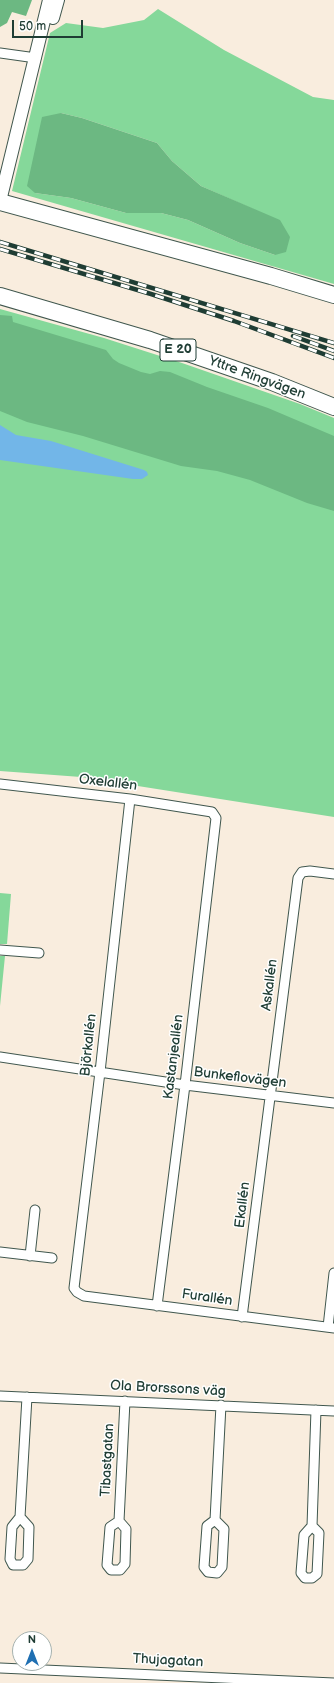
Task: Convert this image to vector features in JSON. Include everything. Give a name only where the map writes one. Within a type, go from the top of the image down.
[{"type":"highway","points":[[0,201],[271,276],[334,295]]},
{"type":"highway","name":"Yttre Ringvägen","points":[[0,296],[150,340],[272,382],[334,407]]},
{"type":"street","points":[[0,201],[49,0]]},
{"type":"street","points":[[36,58],[53,17],[58,0]]},
{"type":"street","points":[[0,52],[36,58]]},
{"type":"street","name":"Oxelallén","points":[[0,784],[130,799],[212,812]]},
{"type":"street","name":"Björkallén","points":[[77,1292],[74,1288],[100,1072],[130,799]]},
{"type":"street","name":"Kastanjeallén","points":[[157,1306],[216,830],[216,818],[212,812]]},
{"type":"street","name":"Askallén","points":[[271,1096],[298,878],[302,872],[310,871],[334,874]]},
{"type":"street","points":[[0,950],[39,953]]},
{"type":"street","name":"Bunkeflovägen","points":[[0,1057],[185,1085],[334,1102]]},
{"type":"street","name":"Ekallén","points":[[242,1317],[271,1096]]},
{"type":"street","points":[[30,1256],[35,1210]]},
{"type":"street","points":[[0,1252],[52,1258]]},
{"type":"street","points":[[331,1328],[334,1273]]},
{"type":"street","name":"Furallén","points":[[77,1292],[84,1296],[331,1328]]},
{"type":"street","name":"Ola Brorssons väg","points":[[0,1396],[125,1400],[334,1411]]},
{"type":"street","points":[[20,1517],[29,1527],[28,1559],[23,1565],[13,1564],[10,1559],[12,1527],[20,1517],[27,1397]]},
{"type":"street","name":"Tibastgatan","points":[[119,1521],[110,1527],[107,1565],[111,1570],[120,1570],[125,1564],[126,1529],[119,1521],[125,1400]]},
{"type":"street","points":[[215,1520],[207,1526],[204,1567],[208,1572],[217,1573],[222,1567],[224,1529],[215,1520],[221,1405]]},
{"type":"street","points":[[312,1526],[319,1533],[317,1574],[312,1578],[305,1578],[301,1573],[304,1535],[312,1526],[316,1410]]},
{"type":"street","name":"Thujagatan","points":[[0,1668],[334,1683]]},
{"type":"green space","points":[[0,0],[32,0],[26,16],[12,12],[7,23],[0,27]]},
{"type":"green space","points":[[158,9],[224,50],[313,97],[334,100],[334,284],[12,191],[50,33],[66,23],[103,28],[144,20]],"holes":[[[61,113],[82,118],[157,143],[172,161],[201,186],[280,221],[275,255],[240,243],[188,220],[161,213],[126,213],[71,198],[35,193]]]},
{"type":"green space","points":[[61,113],[82,118],[157,143],[172,161],[201,186],[280,220],[290,237],[286,252],[275,255],[240,243],[188,220],[161,213],[126,213],[71,198],[35,193],[27,186],[42,117]]},
{"type":"green space","points":[[0,309],[104,338],[182,363],[300,404],[334,418],[334,817],[81,777],[0,771]]},
{"type":"green space","points":[[0,315],[12,316],[13,322],[106,350],[113,359],[119,363],[141,372],[150,374],[160,371],[170,372],[207,387],[268,408],[334,436],[334,511],[307,503],[250,480],[217,471],[181,466],[83,436],[27,422],[0,411]]},
{"type":"green space","points":[[0,893],[11,894],[7,944],[0,944]]},
{"type":"green space","points":[[0,956],[5,956],[0,1006]]},
{"type":"water","points":[[0,425],[16,435],[51,441],[144,470],[148,475],[142,479],[133,479],[0,460]]},
{"type":"railway","points":[[0,242],[334,343]]},
{"type":"railway","points":[[0,249],[151,294],[234,321],[334,358]]},
{"type":"railway","points":[[293,336],[334,351]]}]
